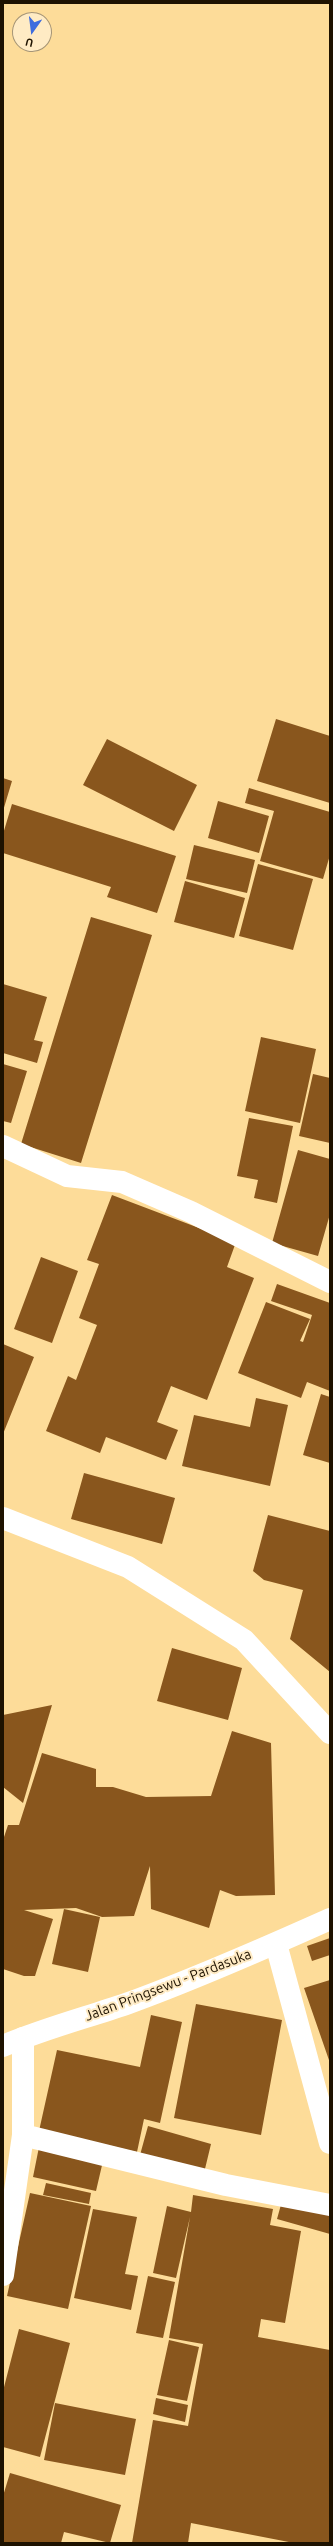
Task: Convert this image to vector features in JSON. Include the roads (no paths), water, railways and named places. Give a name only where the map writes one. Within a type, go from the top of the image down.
[{"type":"street","points":[[3,1146],[67,1176],[122,1182],[191,1212],[330,1282]]},
{"type":"street","points":[[3,1518],[128,1567],[244,1640],[330,1733]]},
{"type":"street","name":"Jalan Pringsewu - Pardasuka","points":[[3,2046],[22,2038],[127,2003],[276,1944],[330,1919]]},
{"type":"street","points":[[276,1944],[330,2143]]},
{"type":"street","points":[[3,2275],[23,2135],[22,2038]]},
{"type":"street","points":[[23,2135],[226,2185],[330,2205]]}]
